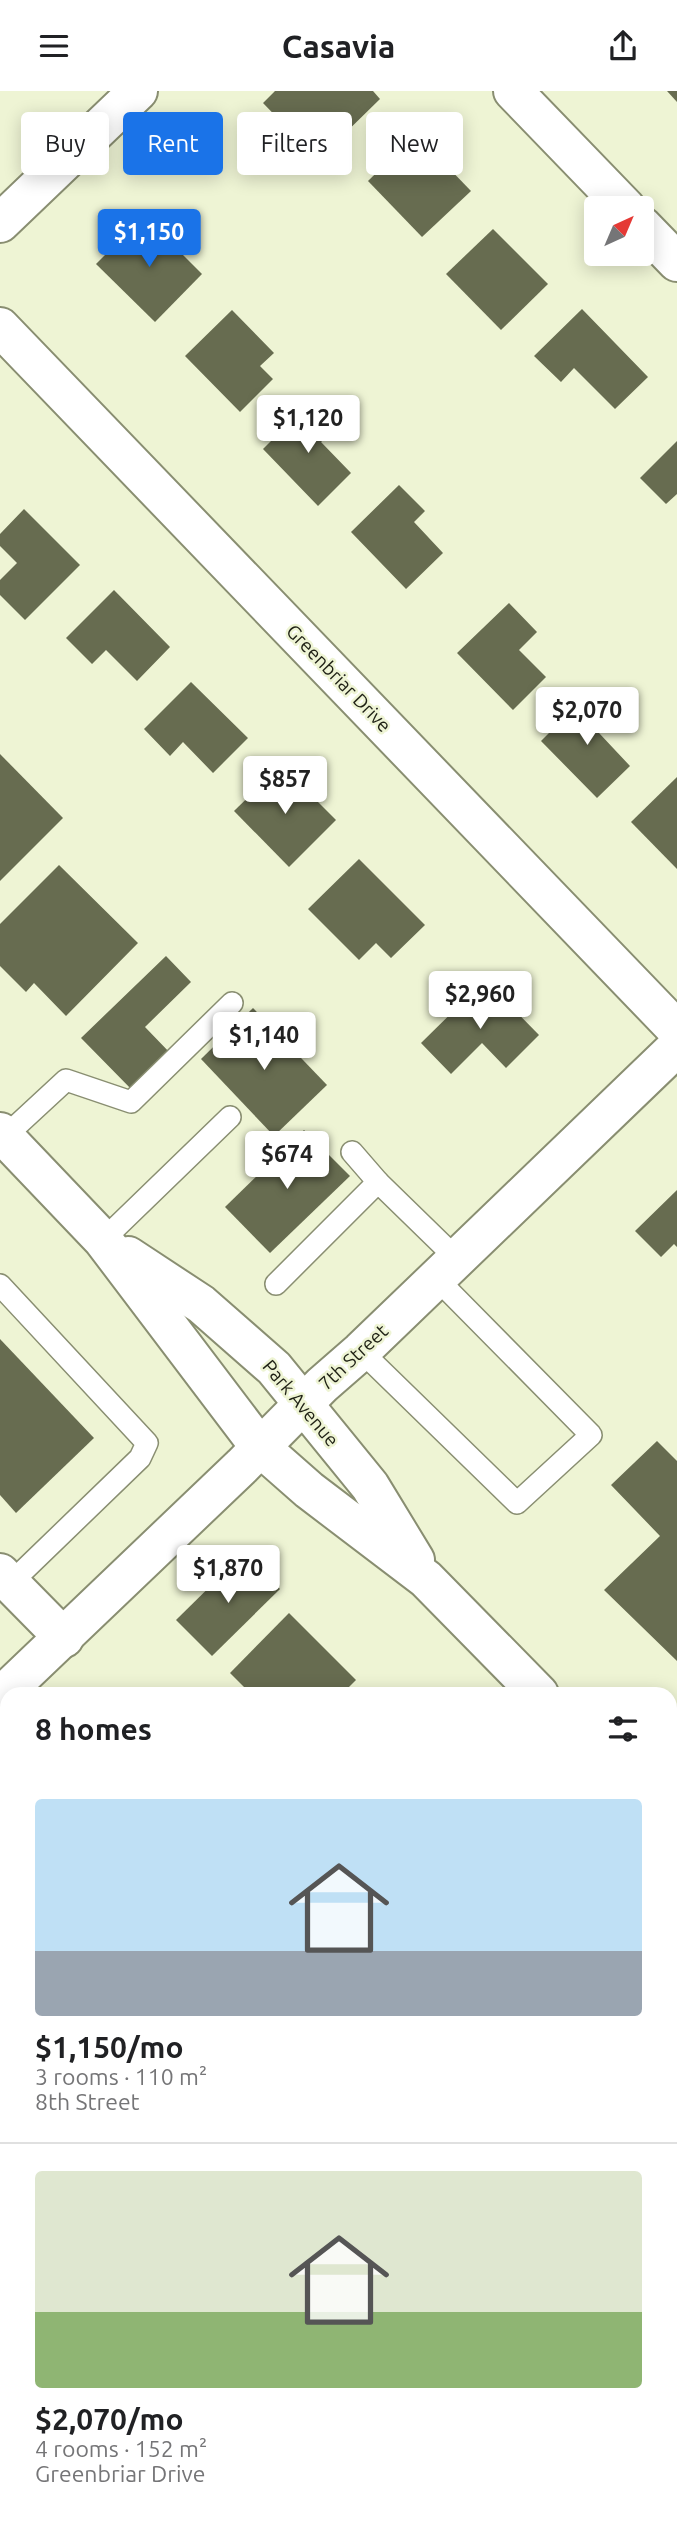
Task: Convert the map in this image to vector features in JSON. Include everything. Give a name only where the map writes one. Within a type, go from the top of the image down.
[{"type":"street","points":[[0,223],[138,91]]},
{"type":"street","points":[[513,91],[614,196]]},
{"type":"street","points":[[654,238],[677,262]]},
{"type":"street","name":"Greenbriar Drive","points":[[0,327],[677,1030]]},
{"type":"street","name":"7th Street","points":[[11,1687],[677,1047]]},
{"type":"street","name":"Park Avenue","points":[[2,1137],[103,1240],[259,1446],[309,1490],[426,1579],[533,1687]]},
{"type":"street","name":"Park Avenue","points":[[103,1240],[201,1304],[274,1368],[370,1486],[426,1579]]},
{"type":"street","points":[[10,1584],[64,1638]]},
{"type":"lane","points":[[2,1137],[66,1080],[131,1102],[232,1003]]},
{"type":"lane","points":[[103,1240],[230,1117]]},
{"type":"lane","points":[[352,1152],[446,1268],[591,1435],[517,1503],[361,1351]]},
{"type":"lane","points":[[276,1284],[379,1182]]},
{"type":"lane","points":[[0,1285],[147,1443],[140,1458],[10,1584]]},
{"type":"building","points":[[275,91],[373,91],[380,99],[352,126],[352,112],[272,112],[263,103]]},
{"type":"building","points":[[667,91],[677,91],[677,102]]},
{"type":"building","points":[[374,175],[456,175],[471,191],[422,237],[368,181]]},
{"type":"building","points":[[144,216],[202,274],[155,322],[96,264]]},
{"type":"building","points":[[493,229],[548,284],[501,330],[446,274]]},
{"type":"building","points":[[582,309],[648,377],[615,409],[574,368],[561,382],[534,356]]},
{"type":"building","points":[[232,310],[274,353],[260,366],[273,379],[240,412],[185,356]]},
{"type":"building","points":[[310,402],[336,428],[321,442],[351,473],[318,506],[263,449]]},
{"type":"building","points":[[677,441],[677,494],[666,504],[640,478]]},
{"type":"building","points":[[399,485],[425,511],[414,522],[443,553],[406,589],[351,532]]},
{"type":"building","points":[[24,509],[80,565],[25,620],[0,595],[0,580],[17,563],[0,546],[0,534]]},
{"type":"building","points":[[114,590],[170,647],[137,681],[106,650],[92,664],[66,638]]},
{"type":"building","points":[[509,603],[537,632],[519,650],[546,677],[513,710],[457,653]]},
{"type":"building","points":[[191,682],[248,738],[213,773],[183,742],[170,756],[144,729]]},
{"type":"building","points":[[588,694],[613,719],[599,733],[630,766],[597,798],[541,741]]},
{"type":"building","points":[[0,754],[63,818],[0,881]]},
{"type":"building","points":[[281,765],[336,820],[289,867],[234,811]]},
{"type":"building","points":[[677,777],[677,869],[631,822]]},
{"type":"building","points":[[359,859],[425,925],[391,958],[376,943],[359,960],[308,909]]},
{"type":"building","points":[[59,865],[138,943],[66,1016],[34,983],[26,992],[0,966],[0,924]]},
{"type":"building","points":[[166,956],[191,982],[145,1027],[172,1055],[134,1092],[81,1038]]},
{"type":"building","points":[[485,980],[539,1035],[506,1068],[482,1043],[451,1074],[421,1043]]},
{"type":"building","points":[[253,1008],[327,1085],[274,1136],[201,1059]]},
{"type":"building","points":[[304,1130],[350,1176],[270,1253],[225,1207]]},
{"type":"building","points":[[677,1190],[677,1247],[674,1244],[661,1257],[635,1231]]},
{"type":"building","points":[[0,1339],[94,1438],[16,1513],[0,1495]]},
{"type":"building","points":[[657,1441],[677,1461],[677,1661],[604,1590],[660,1536],[611,1485]]},
{"type":"building","points":[[244,1553],[280,1589],[212,1656],[176,1620]]},
{"type":"building","points":[[289,1613],[356,1680],[349,1687],[244,1687],[230,1673]]}]
